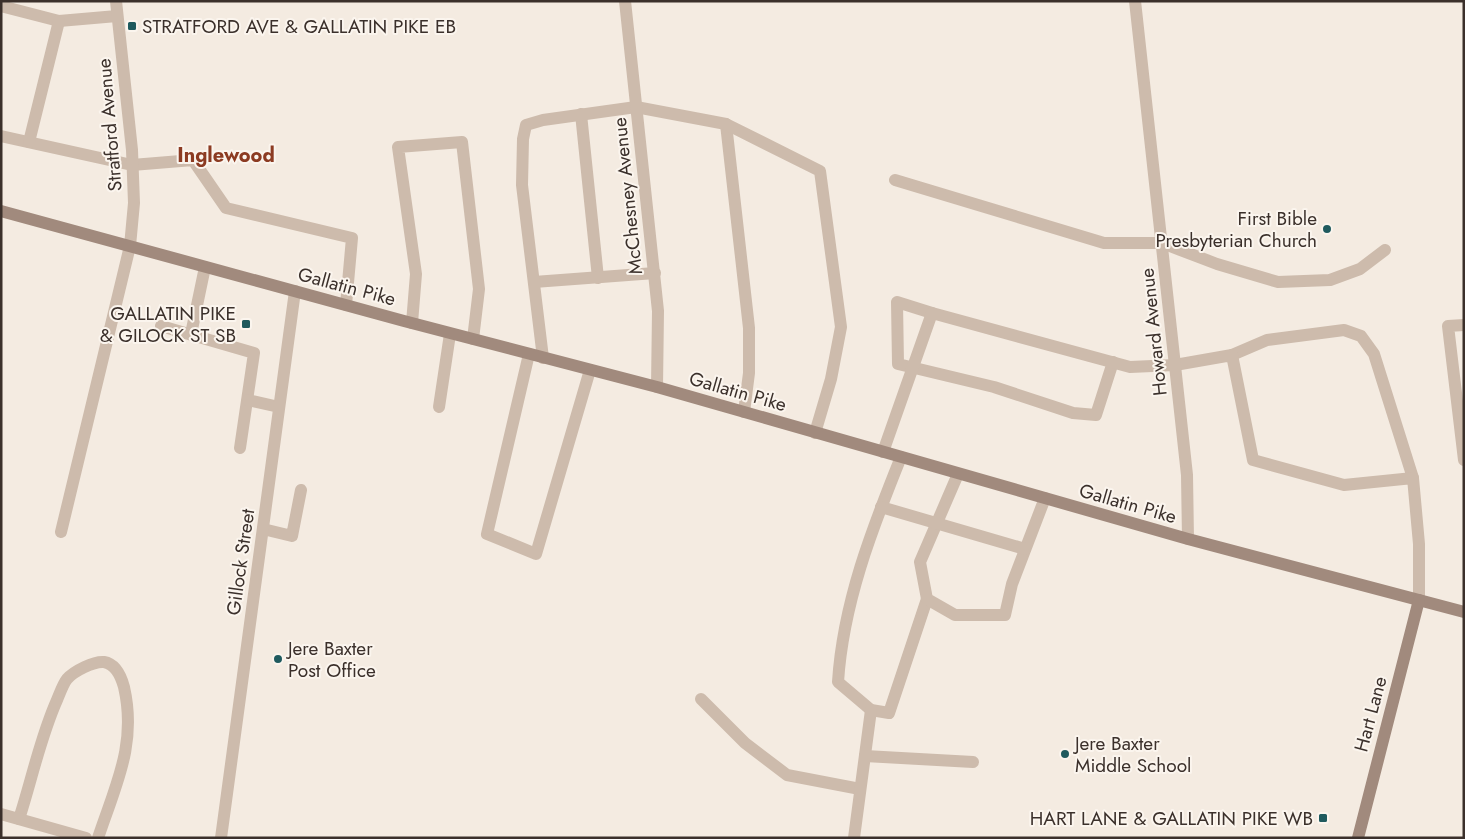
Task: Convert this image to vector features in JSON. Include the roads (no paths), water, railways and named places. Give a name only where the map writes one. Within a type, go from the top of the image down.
[{"type":"main road","name":"Gallatin Pike","points":[[1,211],[450,334],[657,387],[1188,539],[1463,610]]},
{"type":"main road","name":"Hart Lane","points":[[1358,838],[1419,600]]},
{"type":"street","name":"Stratford Avenue","points":[[61,532],[130,246],[134,203],[132,165],[116,1]]},
{"type":"street","name":"McChesney Avenue","points":[[625,1],[658,311],[657,387]]},
{"type":"street","name":"Howard Avenue","points":[[1135,1],[1187,475],[1188,539]]},
{"type":"street","points":[[1,6],[59,21],[117,16]]},
{"type":"street","points":[[29,142],[59,21]]},
{"type":"street","points":[[543,358],[522,185],[523,139],[526,125],[543,120],[636,107],[726,124],[820,171],[841,328],[830,379],[815,433]]},
{"type":"street","points":[[581,114],[598,278]]},
{"type":"street","points":[[726,124],[749,328],[749,373],[744,412]]},
{"type":"street","points":[[1,136],[132,165],[193,160],[226,208],[352,238],[346,305]]},
{"type":"street","points":[[412,323],[416,274],[398,147],[462,142],[479,289],[472,339]]},
{"type":"street","points":[[895,180],[1104,243],[1162,243],[1217,264],[1278,282],[1330,280],[1360,269],[1385,250]]},
{"type":"street","points":[[191,334],[205,267]]},
{"type":"street","points":[[534,282],[654,273]]},
{"type":"street","name":"Gillock Street","points":[[222,838],[295,291]]},
{"type":"street","points":[[1113,362],[1096,415],[1073,413],[994,388],[912,369],[898,364],[897,302],[932,313],[1113,362],[1130,367],[1175,365],[1232,356],[1266,340],[1344,330],[1361,336],[1374,354],[1413,478],[1419,544],[1419,600]]},
{"type":"street","points":[[883,452],[932,313]]},
{"type":"street","points":[[1464,324],[1448,326],[1464,460]]},
{"type":"street","points":[[161,326],[254,353],[240,448]]},
{"type":"street","points":[[439,406],[450,334]]},
{"type":"street","points":[[528,354],[487,534],[536,554],[590,370]]},
{"type":"street","points":[[1232,356],[1253,460],[1344,485],[1413,478]]},
{"type":"street","points":[[248,400],[279,407]]},
{"type":"street","points":[[901,457],[867,542],[840,652],[838,682],[871,710],[889,713],[927,598],[920,562],[958,474]]},
{"type":"street","points":[[263,529],[292,536],[301,490]]},
{"type":"street","points":[[927,598],[955,615],[1005,615],[1012,584],[1045,498]]},
{"type":"street","points":[[881,508],[1025,550]]},
{"type":"street","points":[[19,819],[41,742],[67,678],[94,662],[106,662],[116,668],[122,680],[129,711],[130,731],[122,768],[98,838]]},
{"type":"street","points":[[701,699],[745,743],[787,775],[860,789]]},
{"type":"street","points":[[854,838],[871,710]]},
{"type":"street","points":[[865,756],[972,762]]},
{"type":"street","points":[[1,814],[86,838]]},
{"type":"place","name":"STRATFORD AVE & GALLATIN PIKE EB","points":[[132,26]]},
{"type":"place","name":"First Bible Presbyterian Church","points":[[1327,229]]},
{"type":"place","name":"GALLATIN PIKE & GILOCK ST SB","points":[[246,324]]},
{"type":"place","name":"Jere Baxter Post Office","points":[[278,659]]},
{"type":"place","name":"Jere Baxter Middle School","points":[[1065,754]]},
{"type":"place","name":"HART LANE & GALLATIN PIKE WB","points":[[1323,818]]},
{"type":"district","name":"Inglewood","points":[[226,155]]}]
